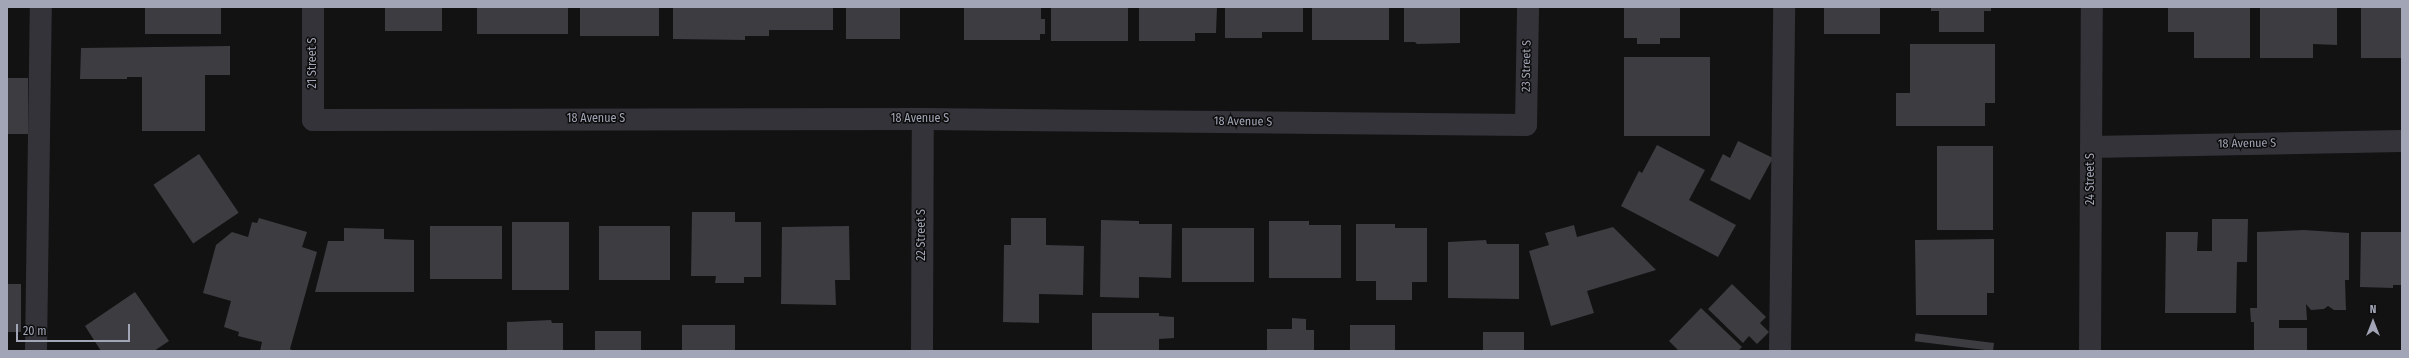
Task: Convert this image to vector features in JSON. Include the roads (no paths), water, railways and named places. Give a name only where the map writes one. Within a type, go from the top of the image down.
[{"type":"street","points":[[36,351],[41,7]]},
{"type":"street","name":"21 Street S","points":[[313,7],[313,120]]},
{"type":"street","name":"23 Street S","points":[[1526,125],[1528,7]]},
{"type":"street","points":[[1780,351],[1784,7]]},
{"type":"street","name":"24 Street S","points":[[2090,351],[2092,7]]},
{"type":"street","name":"18 Avenue S","points":[[313,120],[923,119],[1526,125]]},
{"type":"street","name":"22 Street S","points":[[922,351],[923,119]]},
{"type":"street","name":"18 Avenue S","points":[[2091,147],[2402,141]]}]
